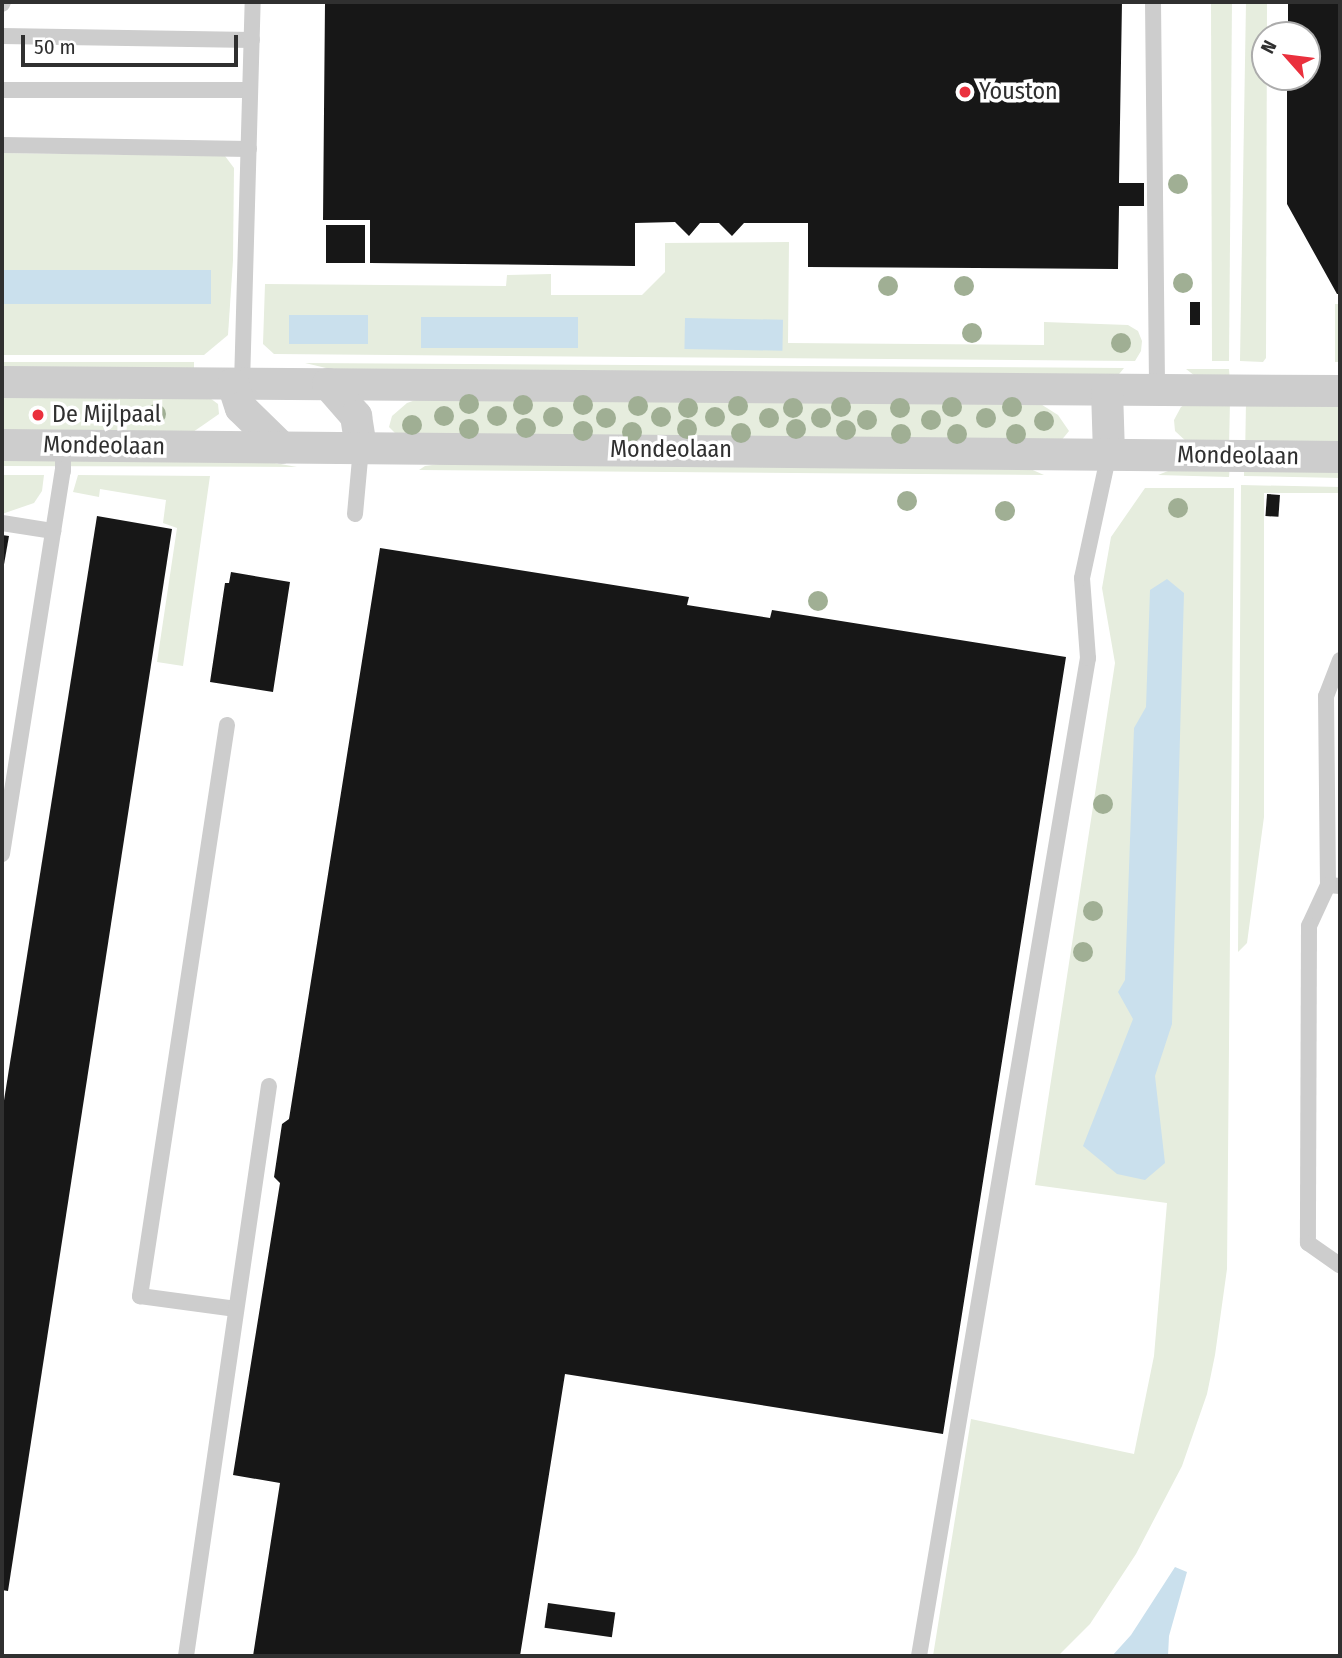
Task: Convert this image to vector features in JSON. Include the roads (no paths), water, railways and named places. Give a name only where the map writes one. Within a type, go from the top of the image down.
[{"type":"street","points":[[2,382],[1340,391]]},
{"type":"street","points":[[238,384],[241,408],[282,448]]},
{"type":"street","points":[[328,384],[356,416],[361,448]]},
{"type":"street","points":[[1107,390],[1109,453]]},
{"type":"street","name":"Mondeolaan","points":[[2,445],[1340,457]]},
{"type":"lane","points":[[238,384],[253,2]]},
{"type":"lane","points":[[1153,2],[1157,390]]},
{"type":"lane","points":[[2,36],[252,40]]},
{"type":"lane","points":[[2,90],[250,90]]},
{"type":"lane","points":[[2,145],[248,149]]},
{"type":"lane","points":[[2,854],[53,531],[63,445]]},
{"type":"lane","points":[[355,514],[361,448]]},
{"type":"lane","points":[[919,1656],[1088,658],[1082,578],[1109,453]]},
{"type":"lane","points":[[2,523],[53,531]]},
{"type":"lane","points":[[1340,660],[1326,696],[1334,886],[1309,926],[1308,1243],[1340,1265]]},
{"type":"lane","points":[[227,725],[140,1296],[236,1309]]},
{"type":"lane","points":[[186,1656],[269,1086]]},
{"type":"water","points":[[2,270],[211,270],[211,304],[2,304]]},
{"type":"water","points":[[289,315],[368,315],[368,344],[289,344]]},
{"type":"water","points":[[421,317],[578,317],[578,348],[421,348]]},
{"type":"water","points":[[685,318],[783,320],[782,351],[684,349]]},
{"type":"water","points":[[1167,579],[1184,593],[1172,1024],[1155,1076],[1165,1163],[1145,1180],[1117,1174],[1083,1146],[1133,1019],[1118,992],[1125,980],[1134,728],[1146,707],[1150,590]]},
{"type":"water","points":[[1175,1567],[1187,1572],[1169,1636],[1168,1656],[1112,1656],[1131,1635]]},
{"type":"place","name":"Youston","points":[[965,92]]},
{"type":"place","name":"De Mijlpaal","points":[[38,415]]}]
